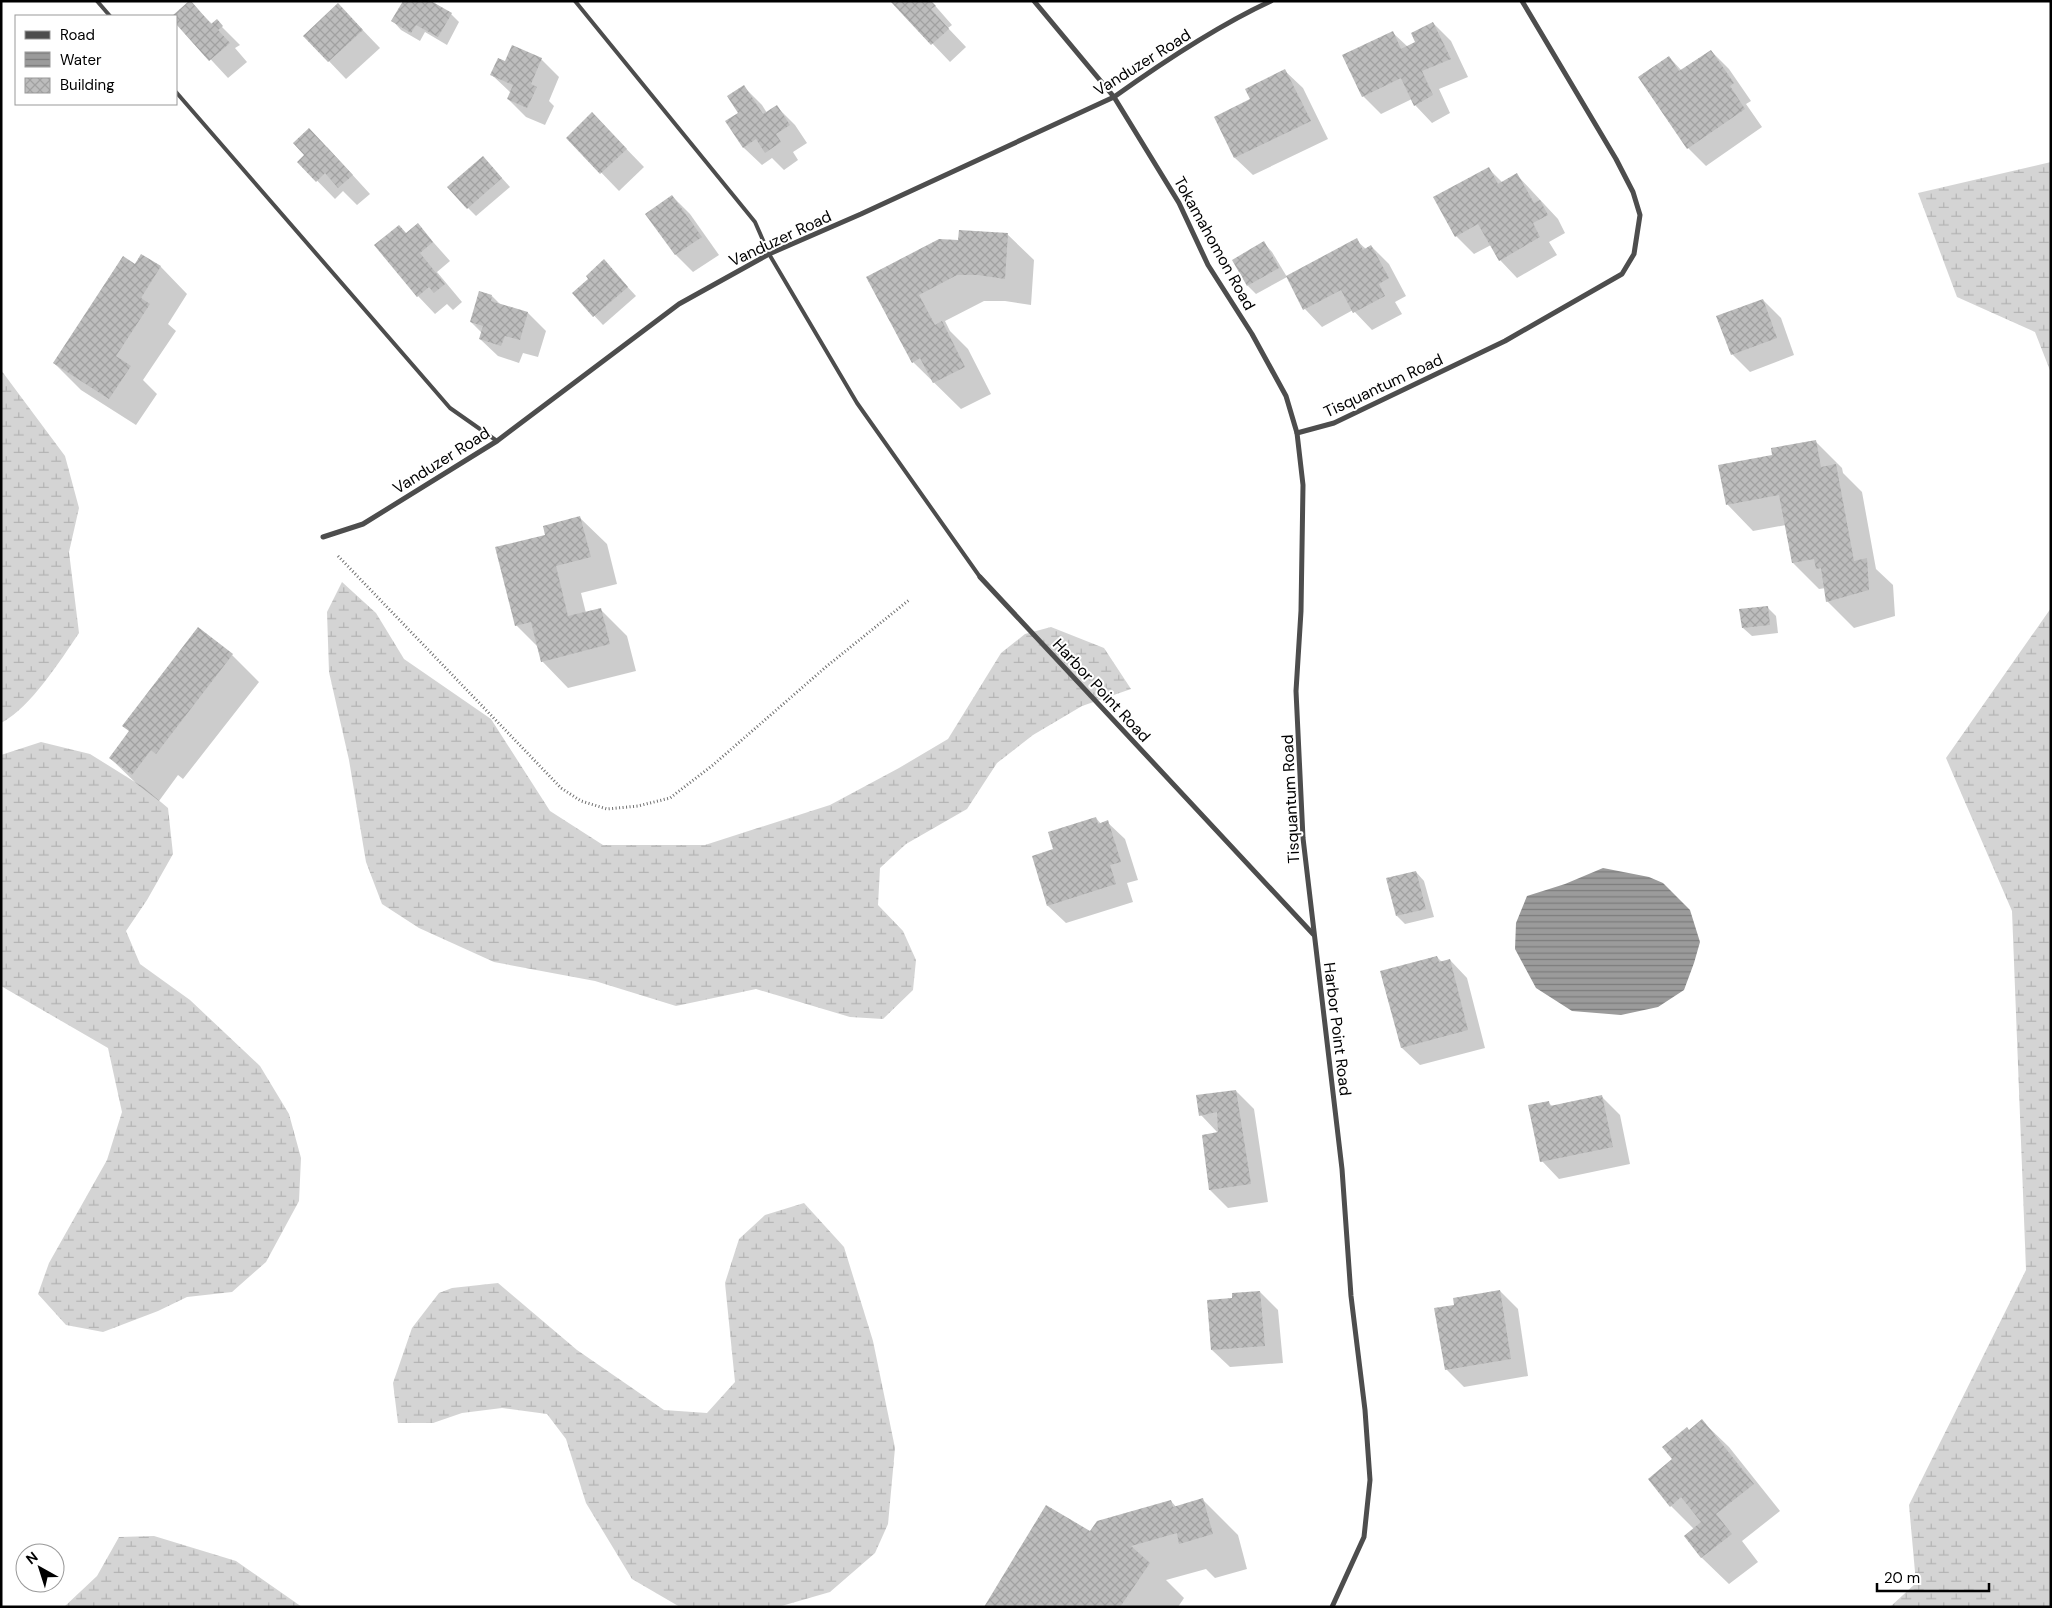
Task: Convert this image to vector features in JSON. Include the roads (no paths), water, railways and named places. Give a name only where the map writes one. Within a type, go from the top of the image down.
[{"type":"street","name":"Tokamahomon Road","points":[[1034,1],[1114,97],[1179,203],[1208,265],[1252,334],[1282,388],[1297,433]]},
{"type":"street","name":"Vanduzer Road","points":[[323,537],[363,524],[497,441],[679,304],[769,254],[861,214],[1114,97],[1159,66],[1251,10],[1271,1]]},
{"type":"street","name":"Tisquantum Road","points":[[1314,934],[1303,838],[1296,691],[1300,611],[1302,485],[1297,433],[1334,423],[1505,341],[1622,274],[1634,254],[1640,215],[1633,192],[1616,159],[1522,1]]},
{"type":"street","name":"Harbor Point Road","points":[[980,577],[1314,934],[1342,1169],[1351,1296],[1365,1410],[1370,1480],[1364,1536],[1332,1607]]},
{"type":"lane","points":[[97,1],[109,15]]},
{"type":"lane","points":[[575,1],[755,222],[769,254],[857,403],[980,577]]},
{"type":"lane","points":[[178,94],[450,408],[497,441]]},
{"type":"water","points":[[1603,868],[1649,877],[1663,883],[1690,910],[1700,942],[1694,963],[1684,990],[1658,1007],[1621,1015],[1572,1011],[1536,988],[1515,949],[1516,923],[1527,896],[1565,884]]}]
